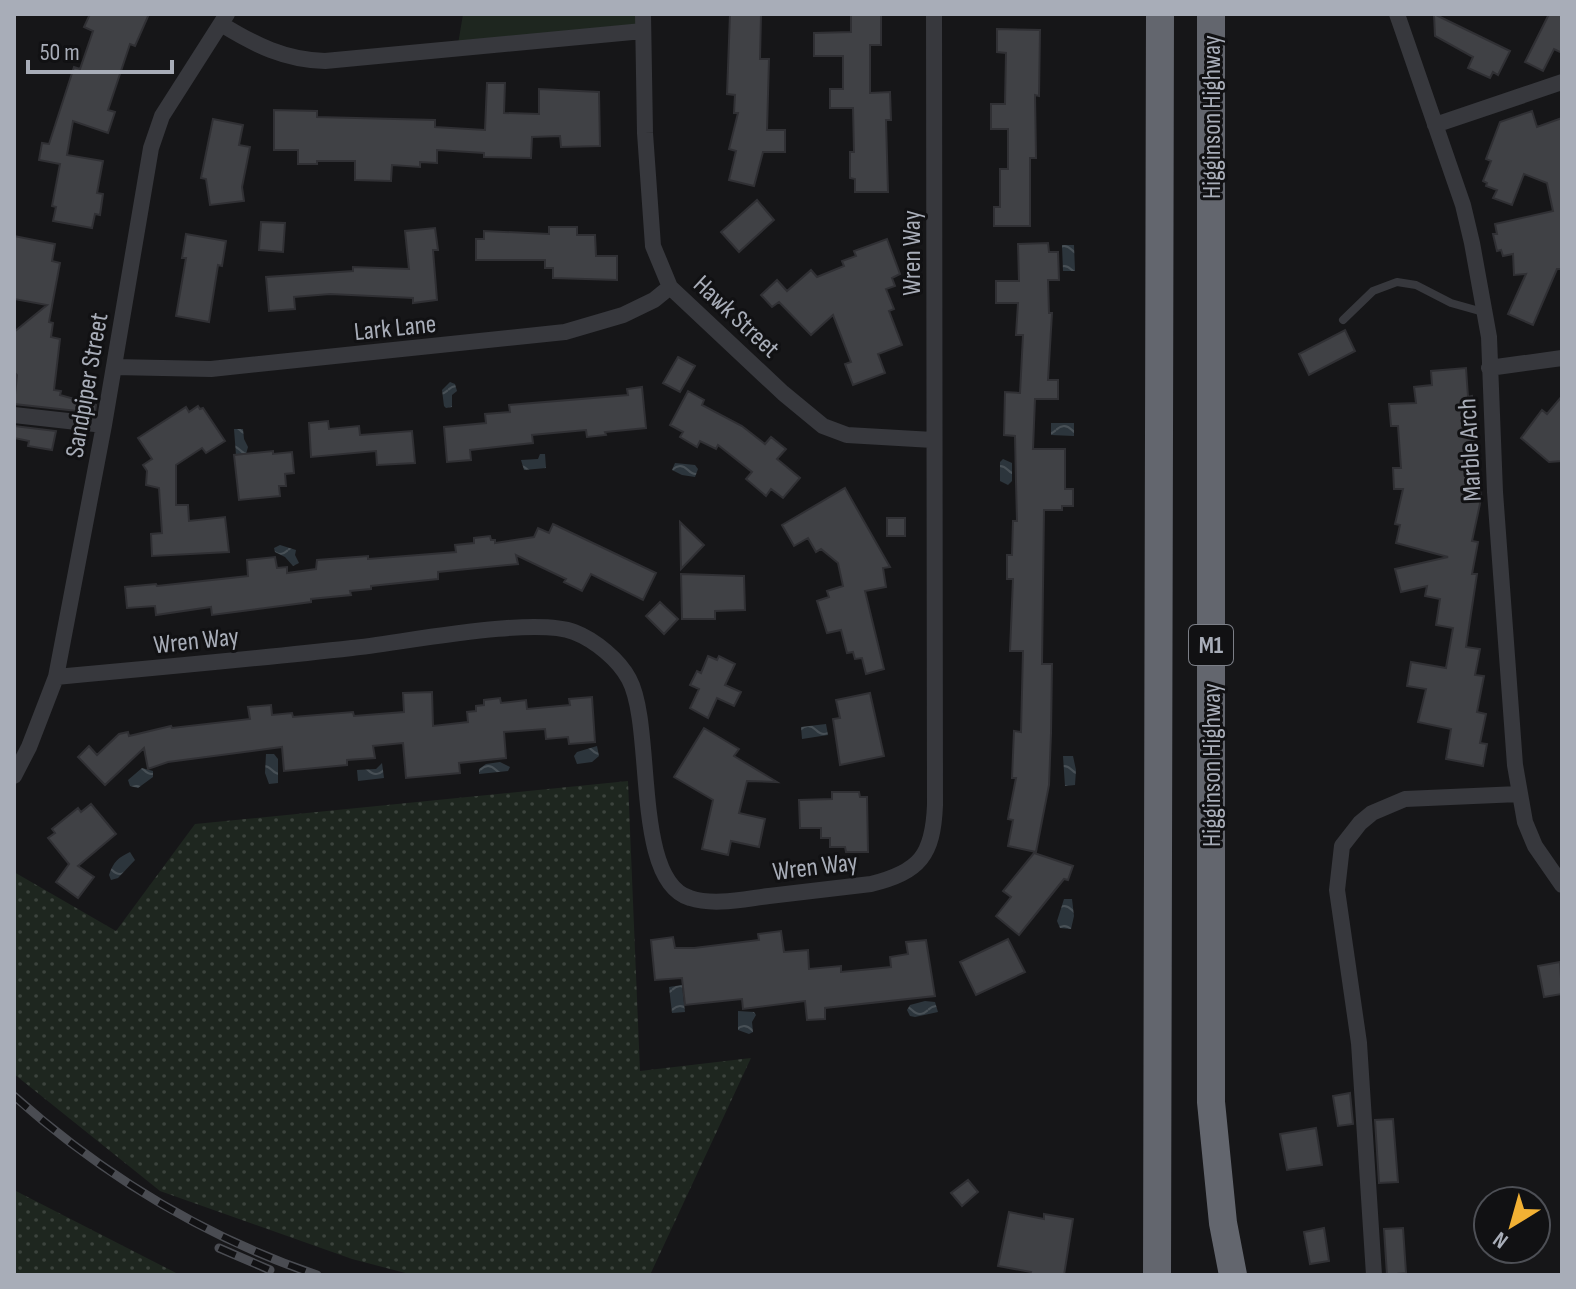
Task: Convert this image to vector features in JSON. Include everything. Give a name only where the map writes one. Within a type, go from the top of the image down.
[{"type":"highway","name":"Higginson Highway","points":[[1157,1275],[1160,14]]},
{"type":"highway","name":"Higginson Highway","points":[[1211,14],[1211,1102],[1223,1223],[1233,1275]]},
{"type":"street","name":"Wren Way","points":[[56,677],[514,629],[557,628],[575,633],[597,645],[628,677],[637,697],[649,817],[659,862],[666,879],[678,892],[691,899],[731,900],[871,884],[892,878],[912,866],[929,848],[934,823],[934,14]]},
{"type":"street","name":"Marble Arch","points":[[1397,14],[1463,205],[1489,337],[1506,650],[1519,794],[1525,822],[1535,846],[1562,885]]},
{"type":"street","points":[[224,19],[250,42],[306,61],[643,23]]},
{"type":"street","name":"Sandpiper Street","points":[[14,776],[29,747],[56,677],[157,128],[224,19]]},
{"type":"street","name":"Hawk Street","points":[[643,23],[645,133],[653,246],[670,287],[783,393],[823,426],[847,435],[933,440]]},
{"type":"street","points":[[1435,125],[1562,82]]},
{"type":"street","name":"Lark Lane","points":[[114,367],[211,369],[565,332],[623,315],[654,300],[670,287]]},
{"type":"street","points":[[1489,368],[1562,358]]},
{"type":"street","points":[[14,415],[104,425]]},
{"type":"street","points":[[1374,1275],[1359,1043],[1337,890],[1342,846],[1372,813],[1405,799],[1519,794]]},
{"type":"lane","points":[[1343,320],[1373,291],[1397,282],[1416,285],[1451,303],[1484,313]]},
{"type":"shaded area","points":[[463,14],[638,14],[638,29],[458,44]]},
{"type":"shaded area","points":[[628,781],[640,1071],[751,1058],[650,1275],[413,1275],[352,1259],[160,1191],[14,1074],[14,872],[116,931],[195,824]]},
{"type":"shaded area","points":[[14,1190],[180,1275],[14,1275]]},
{"type":"water","points":[[1062,245],[1074,245],[1075,271],[1063,271]]},
{"type":"water","points":[[450,382],[455,384],[457,391],[452,395],[452,407],[446,408],[442,390]]},
{"type":"water","points":[[1051,423],[1074,423],[1074,436],[1051,435]]},
{"type":"water","points":[[234,429],[243,429],[248,447],[246,454],[236,455]]},
{"type":"water","points":[[540,454],[545,454],[546,468],[524,470],[521,460],[538,459]]},
{"type":"water","points":[[1003,459],[1012,463],[1012,481],[1008,485],[1000,481],[1000,462]]},
{"type":"water","points":[[675,463],[695,465],[698,469],[695,477],[672,470]]},
{"type":"water","points":[[280,545],[296,550],[299,563],[293,566],[275,552],[274,548]]},
{"type":"water","points":[[826,724],[828,735],[802,739],[801,727]]},
{"type":"water","points":[[597,746],[599,756],[592,762],[577,764],[574,756],[577,752]]},
{"type":"water","points":[[266,754],[274,754],[278,759],[278,783],[269,784],[265,773]]},
{"type":"water","points":[[1063,756],[1073,756],[1075,785],[1065,786]]},
{"type":"water","points":[[500,762],[510,767],[508,771],[479,774],[479,769],[486,764]]},
{"type":"water","points":[[382,763],[384,778],[358,781],[357,770],[376,769]]},
{"type":"water","points":[[142,768],[153,771],[153,777],[138,788],[130,786],[128,780]]},
{"type":"water","points":[[130,852],[135,860],[118,878],[111,880],[109,875],[115,863]]},
{"type":"water","points":[[1064,899],[1072,899],[1074,916],[1071,929],[1060,928],[1057,921]]},
{"type":"water","points":[[682,985],[685,1012],[672,1013],[669,987]]},
{"type":"water","points":[[935,1002],[938,1012],[910,1016],[907,1010],[910,1005]]},
{"type":"water","points":[[738,1011],[754,1012],[753,1032],[749,1034],[738,1030]]},
{"type":"building","points":[[90,14],[149,14],[135,46],[130,44],[108,110],[115,112],[108,133],[73,121],[67,155],[103,161],[97,193],[103,194],[100,215],[95,214],[92,228],[53,221],[56,207],[52,206],[60,164],[39,160],[42,143],[49,144],[74,67],[80,69],[93,31],[84,27]]},
{"type":"building","points":[[730,14],[761,14],[760,59],[769,59],[767,130],[785,130],[785,152],[763,152],[754,186],[729,180],[736,151],[729,149],[738,113],[734,113],[735,95],[727,94]]},
{"type":"building","points":[[851,14],[881,14],[881,45],[870,45],[870,93],[890,92],[891,120],[886,120],[888,192],[855,192],[855,179],[850,178],[850,152],[854,152],[853,108],[830,108],[830,89],[843,89],[843,56],[814,56],[814,33],[851,32]]},
{"type":"building","points":[[1434,14],[1510,51],[1498,75],[1493,72],[1490,78],[1468,68],[1473,57],[1435,36]]},
{"type":"building","points":[[1549,14],[1562,14],[1562,53],[1554,49],[1543,71],[1525,62]]},
{"type":"building","points":[[997,29],[1040,30],[1039,96],[1035,95],[1036,158],[1030,158],[1030,226],[994,226],[994,207],[1000,207],[1000,169],[1008,169],[1008,129],[991,129],[991,104],[1005,104],[1006,53],[997,52]]},
{"type":"building","points":[[487,83],[505,83],[504,113],[539,114],[539,89],[599,92],[600,146],[561,147],[560,136],[532,137],[531,158],[484,157],[484,153],[437,150],[437,163],[420,162],[420,167],[392,165],[391,181],[355,180],[355,161],[298,164],[298,150],[274,150],[274,110],[317,111],[317,117],[435,120],[435,127],[485,130]]},
{"type":"building","points":[[1532,111],[1537,127],[1562,118],[1562,269],[1557,269],[1533,325],[1508,314],[1526,274],[1514,275],[1513,254],[1503,256],[1501,250],[1497,251],[1493,234],[1497,234],[1495,224],[1553,211],[1547,183],[1524,174],[1512,205],[1493,198],[1497,190],[1486,186],[1487,183],[1483,181],[1491,161],[1486,159],[1500,122]]},
{"type":"building","points":[[213,119],[243,125],[239,145],[250,147],[242,187],[244,201],[210,205],[206,179],[201,178]]},
{"type":"building","points":[[757,200],[774,220],[739,252],[721,232]]},
{"type":"building","points":[[261,222],[285,223],[283,252],[259,250]]},
{"type":"building","points":[[549,227],[577,227],[577,235],[595,235],[596,256],[617,256],[617,280],[553,278],[553,268],[545,268],[545,260],[476,260],[476,239],[484,239],[484,231],[549,234]]},
{"type":"building","points":[[435,228],[438,250],[433,250],[437,300],[413,303],[413,298],[330,294],[294,297],[295,309],[269,311],[266,277],[353,271],[353,267],[409,269],[405,231]]},
{"type":"building","points":[[186,234],[226,241],[222,266],[218,265],[209,322],[176,316],[186,258],[182,258]]},
{"type":"building","points":[[14,236],[55,244],[52,261],[60,263],[49,322],[53,323],[51,337],[60,339],[54,390],[61,391],[60,395],[96,405],[95,413],[14,404],[17,375],[14,372],[14,332],[47,305],[14,299]]},
{"type":"building","points":[[887,239],[900,274],[892,278],[895,286],[886,289],[894,309],[889,311],[902,345],[878,354],[885,373],[853,385],[845,364],[851,362],[833,315],[811,335],[779,302],[772,307],[761,295],[777,280],[787,291],[811,270],[817,277],[844,266],[842,261],[856,256],[854,251]]},
{"type":"building","points":[[1048,243],[1049,252],[1058,252],[1059,280],[1048,280],[1049,313],[1052,313],[1048,380],[1058,380],[1058,399],[1035,399],[1033,449],[1065,449],[1065,489],[1073,489],[1073,506],[1062,506],[1062,510],[1044,510],[1042,664],[1052,664],[1051,733],[1049,785],[1036,852],[1008,846],[1013,820],[1008,819],[1016,778],[1012,778],[1014,731],[1021,732],[1023,651],[1010,651],[1013,579],[1007,579],[1007,555],[1012,555],[1013,521],[1017,521],[1015,436],[1004,435],[1005,392],[1020,393],[1023,335],[1016,335],[1018,303],[996,303],[996,281],[1019,281],[1018,244]]},
{"type":"building","points":[[1345,330],[1355,351],[1309,375],[1299,354]]},
{"type":"building","points":[[678,357],[695,366],[680,392],[663,383]]},
{"type":"building","points":[[1466,368],[1468,397],[1472,396],[1481,499],[1472,541],[1478,542],[1472,574],[1477,574],[1466,647],[1480,649],[1475,675],[1484,676],[1477,712],[1486,714],[1480,743],[1487,744],[1483,766],[1446,759],[1451,729],[1418,722],[1426,689],[1407,686],[1411,662],[1446,668],[1453,628],[1436,625],[1440,599],[1425,596],[1427,586],[1401,592],[1395,569],[1448,557],[1396,543],[1400,525],[1395,524],[1403,489],[1394,489],[1393,468],[1401,468],[1398,426],[1391,426],[1389,404],[1416,403],[1414,387],[1432,385],[1431,371]]},
{"type":"building","points":[[642,387],[646,428],[587,437],[586,430],[532,435],[533,443],[470,450],[471,460],[447,462],[444,427],[486,423],[485,414],[510,412],[509,405],[628,395],[627,389]]},
{"type":"building","points":[[688,391],[704,400],[702,405],[742,426],[765,444],[771,437],[786,449],[777,459],[800,478],[783,498],[771,489],[766,496],[746,479],[752,472],[718,445],[716,449],[700,441],[697,447],[680,437],[683,432],[670,425]]},
{"type":"building","points":[[1562,396],[1562,461],[1549,462],[1521,438],[1542,410],[1547,414]]},
{"type":"building","points":[[198,406],[203,408],[225,441],[206,453],[202,448],[176,465],[176,505],[188,505],[189,521],[225,517],[229,552],[152,556],[151,534],[162,533],[159,488],[146,485],[147,471],[143,465],[152,459],[138,438],[186,407],[189,412]]},
{"type":"building","points":[[328,421],[329,429],[359,426],[360,435],[412,431],[415,463],[377,465],[376,451],[311,457],[309,423]]},
{"type":"building","points":[[14,426],[56,431],[52,450],[28,446],[29,441],[14,438]]},
{"type":"building","points":[[273,451],[273,454],[292,452],[294,473],[285,474],[286,486],[279,486],[280,496],[239,500],[234,455]]},
{"type":"building","points":[[845,488],[890,567],[883,568],[886,587],[865,591],[884,669],[866,674],[862,658],[855,659],[853,652],[847,653],[841,630],[827,633],[817,601],[829,597],[827,591],[843,586],[838,563],[821,549],[816,552],[808,538],[794,546],[782,525]]},
{"type":"building","points":[[887,518],[905,518],[905,536],[887,536]]},
{"type":"building","points":[[680,522],[704,545],[681,569]]},
{"type":"building","points":[[553,524],[656,573],[643,600],[591,574],[582,591],[564,582],[566,579],[516,555],[518,564],[438,572],[438,579],[371,586],[371,589],[350,591],[351,595],[311,599],[311,602],[212,615],[211,607],[156,615],[155,606],[127,608],[125,587],[248,576],[247,560],[275,557],[277,568],[287,567],[287,573],[316,569],[317,560],[456,552],[455,545],[474,543],[474,538],[490,536],[495,543],[534,537],[538,528],[549,533]]},
{"type":"building","points":[[681,574],[744,576],[745,610],[715,611],[715,619],[682,619]]},
{"type":"building","points":[[660,602],[678,619],[664,634],[646,616]]},
{"type":"building","points":[[708,656],[717,660],[719,656],[735,664],[725,685],[741,692],[734,706],[717,698],[708,718],[690,708],[699,689],[690,685],[697,671],[701,673]]},
{"type":"building","points":[[432,692],[433,726],[468,722],[467,712],[476,711],[476,706],[484,705],[484,700],[500,698],[501,703],[526,700],[527,709],[570,705],[569,699],[592,697],[595,742],[569,744],[568,737],[546,739],[545,729],[504,732],[506,758],[459,763],[460,773],[406,778],[403,743],[373,746],[375,758],[347,760],[347,765],[284,771],[282,747],[168,762],[148,769],[144,748],[105,785],[78,757],[89,746],[97,755],[119,734],[128,732],[129,736],[171,726],[250,719],[248,707],[271,705],[272,715],[292,713],[293,717],[404,712],[403,693]]},
{"type":"building","points":[[870,693],[884,756],[840,765],[833,719],[840,718],[836,700]]},
{"type":"building","points":[[704,728],[739,749],[734,756],[777,782],[747,781],[739,813],[765,819],[759,847],[731,841],[728,855],[702,849],[713,800],[674,777]]},
{"type":"building","points":[[832,792],[859,792],[860,797],[867,797],[868,852],[846,852],[845,847],[830,847],[830,838],[821,838],[821,828],[800,828],[799,800],[832,799]]},
{"type":"building","points":[[91,804],[116,834],[78,866],[94,877],[78,898],[56,882],[69,864],[48,838],[55,833],[52,829],[78,808],[81,812]]},
{"type":"building","points":[[1034,853],[1073,866],[1068,880],[1064,879],[1019,935],[996,916],[1011,897],[1003,891]]},
{"type":"building","points":[[781,931],[784,952],[808,950],[809,969],[841,966],[841,972],[891,967],[890,957],[908,954],[906,942],[926,940],[935,996],[825,1008],[825,1019],[807,1020],[805,1001],[743,1009],[742,999],[685,1005],[682,978],[655,980],[651,940],[673,937],[675,948],[694,948],[759,940],[758,934]]},
{"type":"building","points":[[1008,939],[1025,972],[976,995],[960,962]]},
{"type":"building","points":[[1560,962],[1562,994],[1544,997],[1538,966]]},
{"type":"building","points":[[1350,1093],[1353,1124],[1338,1126],[1333,1096]]},
{"type":"building","points":[[1393,1119],[1398,1182],[1379,1183],[1375,1120]]},
{"type":"building","points":[[1316,1128],[1322,1165],[1287,1170],[1280,1134]]},
{"type":"building","points":[[968,1180],[978,1192],[962,1206],[951,1193]]},
{"type":"building","points":[[1009,1212],[1044,1219],[1044,1214],[1073,1219],[1064,1275],[1030,1275],[1031,1272],[998,1266]]},
{"type":"building","points":[[1324,1228],[1329,1261],[1310,1264],[1304,1232]]},
{"type":"building","points":[[1403,1228],[1406,1273],[1387,1275],[1384,1229]]},
{"type":"railway","points":[[14,1096],[83,1152],[156,1201],[234,1242],[317,1275]]},
{"type":"railway","points":[[219,1248],[270,1270]]}]
